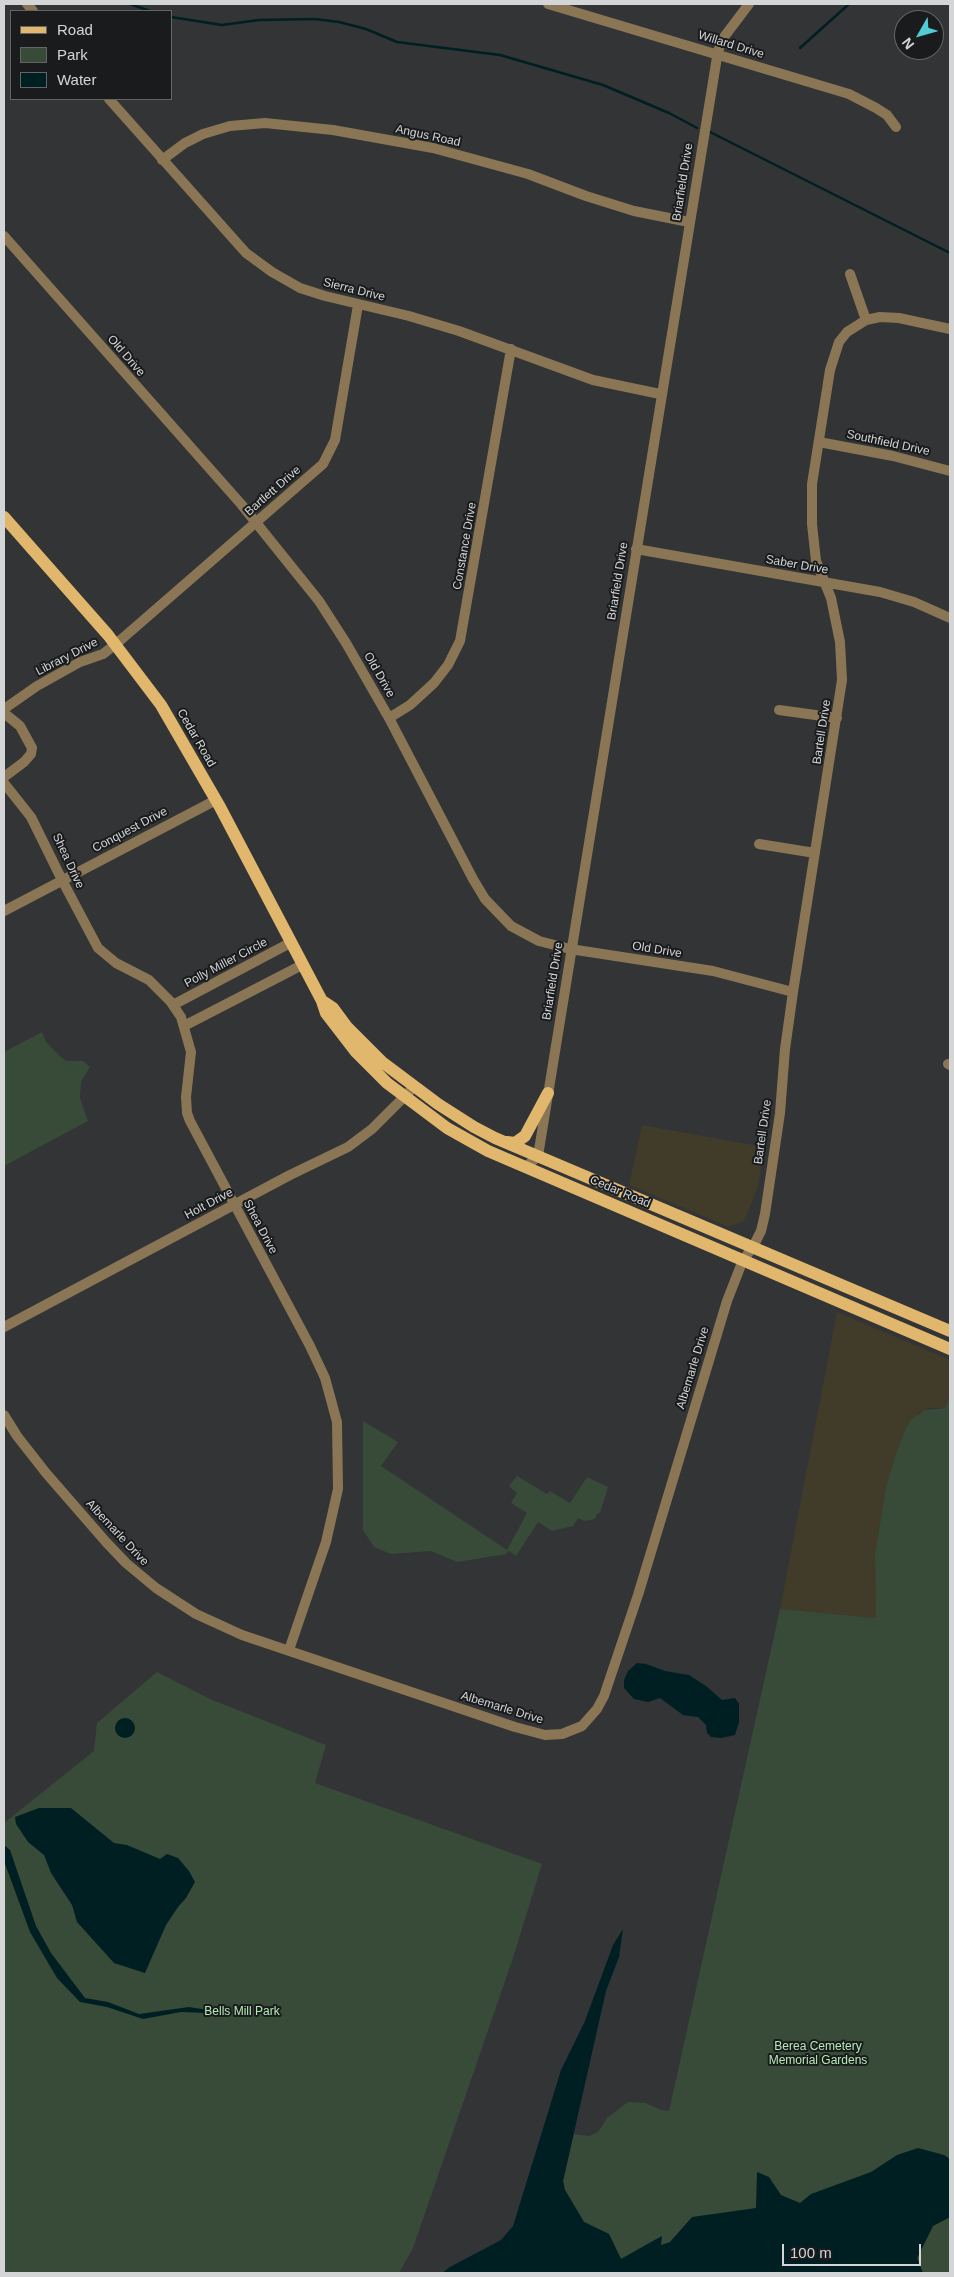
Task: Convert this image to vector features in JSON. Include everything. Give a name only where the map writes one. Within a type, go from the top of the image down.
[{"type":"main road","name":"Cedar Road","points":[[4,517],[116,644],[160,705],[216,800],[322,1001],[326,1013],[340,1033],[374,1071],[404,1097],[466,1140],[950,1349]]},
{"type":"main road","name":"Cedar Road","points":[[322,1001],[333,1008],[347,1027],[373,1054],[455,1116],[538,1156],[950,1330]]},
{"type":"main road","points":[[506,1142],[515,1143],[525,1136],[548,1092]]},
{"type":"street","name":"Willard Drive","points":[[548,4],[849,94],[876,108],[887,116],[896,127]]},
{"type":"street","name":"Briarfield Drive","points":[[538,1156],[660,394],[717,54],[724,37],[749,4]]},
{"type":"street","name":"Sierra Drive","points":[[110,100],[254,260],[300,288],[358,305],[409,316],[511,349],[593,380],[660,394]]},
{"type":"street","name":"Angus Road","points":[[162,160],[185,143],[204,134],[230,126],[265,123],[333,130],[443,151],[528,174],[586,196],[634,211],[689,222]]},
{"type":"street","name":"Old Drive","points":[[4,236],[256,522],[319,601],[346,643],[389,718],[485,899],[511,926],[527,936],[570,950],[713,971],[793,992]]},
{"type":"street","points":[[850,274],[866,320]]},
{"type":"street","name":"Bartlett Drive","points":[[116,644],[323,464],[335,440],[358,305]]},
{"type":"street","name":"Bartell Drive","points":[[752,1247],[761,1231],[765,1214],[780,1113],[793,992],[842,680],[840,642],[831,598],[816,561],[811,496],[835,351],[847,332],[866,320],[880,317],[899,318],[950,329]]},
{"type":"street","name":"Constance Drive","points":[[389,718],[410,705],[434,683],[448,665],[460,641],[511,349]]},
{"type":"street","name":"Southfield Drive","points":[[820,442],[893,456],[950,471]]},
{"type":"street","name":"Saber Drive","points":[[636,550],[880,592],[914,602],[950,618]]},
{"type":"street","name":"Library Drive","points":[[4,777],[24,762],[32,748],[20,726],[4,711],[37,686],[80,662],[103,654],[116,644]]},
{"type":"street","points":[[779,710],[837,718]]},
{"type":"street","name":"Shea Drive","points":[[4,783],[32,817],[62,880],[104,954],[116,963],[149,980],[164,993],[173,1005],[184,1026],[191,1052],[187,1113],[325,1378],[337,1422],[338,1489],[326,1542],[289,1650]]},
{"type":"street","name":"Conquest Drive","points":[[4,911],[216,800]]},
{"type":"street","points":[[760,844],[815,853]]},
{"type":"street","name":"Polly Miller Circle","points":[[173,1005],[290,943]]},
{"type":"street","points":[[184,1026],[302,965]]},
{"type":"street","name":"Holt Drive","points":[[4,1327],[348,1147],[372,1129],[413,1086]]},
{"type":"street","points":[[526,1167],[538,1156]]},
{"type":"street","name":"Albemarle Drive","points":[[4,1415],[17,1436],[46,1473],[106,1542],[138,1574],[196,1614],[242,1635],[536,1733],[555,1735],[571,1732],[582,1726],[597,1709],[604,1696],[638,1595],[709,1356],[743,1260],[752,1247]]},
{"type":"shaded area","points":[[642,1125],[764,1147],[758,1187],[744,1221],[729,1227],[629,1185]]},
{"type":"shaded area","points":[[837,1312],[950,1360],[950,1396],[945,1408],[930,1408],[919,1413],[894,1460],[886,1487],[875,1554],[876,1618],[780,1609]]},
{"type":"green space","points":[[42,1032],[46,1042],[61,1057],[67,1061],[83,1061],[90,1067],[81,1082],[80,1098],[88,1121],[4,1166],[4,1052]]},
{"type":"green space","name":"Berea Cemetery Memorial Gardens","points":[[950,1396],[950,2166],[680,2241],[654,2254],[656,2239],[621,2259],[609,2234],[584,2222],[565,2190],[563,2181],[574,2134],[590,2136],[598,2132],[607,2118],[628,2102],[645,2103],[661,2110],[669,2111],[780,1609],[876,1618],[875,1554],[886,1487],[894,1460],[906,1428],[912,1419],[925,1410],[945,1408]]},
{"type":"green space","points":[[363,1421],[398,1442],[381,1466],[507,1550],[527,1513],[511,1503],[517,1493],[509,1486],[517,1476],[547,1494],[550,1491],[570,1503],[587,1477],[608,1487],[600,1513],[597,1514],[595,1519],[584,1521],[578,1518],[573,1526],[552,1531],[538,1522],[516,1556],[509,1551],[506,1554],[457,1562],[431,1551],[391,1554],[374,1547],[363,1530]]},
{"type":"green space","name":"Bells Mill Park","points":[[157,1672],[210,1699],[326,1745],[315,1783],[542,1864],[513,1958],[413,2248],[399,2273],[4,2273],[4,1823],[94,1751],[97,1723]]},
{"type":"green space","points":[[950,2217],[950,2273],[923,2273],[917,2259],[933,2226]]},
{"type":"water","points":[[637,1663],[689,1675],[722,1700],[735,1698],[739,1704],[739,1722],[735,1735],[721,1738],[711,1737],[707,1733],[706,1725],[698,1717],[683,1715],[660,1698],[648,1702],[634,1699],[624,1688],[624,1680],[628,1671]]},
{"type":"water","points":[[125,1718],[132,1721],[135,1728],[132,1735],[125,1738],[118,1735],[115,1728],[118,1721]]},
{"type":"water","points":[[39,1808],[71,1808],[114,1843],[127,1845],[160,1859],[167,1854],[178,1858],[189,1871],[195,1882],[166,1925],[145,1973],[114,1963],[77,1922],[72,1905],[51,1873],[44,1855],[28,1842],[16,1824],[15,1817]]},
{"type":"water","points":[[4,1845],[10,1850],[36,1926],[51,1953],[85,1998],[108,2002],[139,2014],[189,2007],[233,2014],[181,2012],[143,2019],[107,2007],[80,2002],[57,1978],[30,1932],[4,1861]]},
{"type":"water","points":[[623,1929],[619,1957],[606,1991],[563,2181],[565,2190],[584,2222],[609,2234],[621,2259],[662,2236],[661,2245],[670,2242],[692,2217],[756,2208],[757,2172],[769,2177],[781,2195],[800,2203],[811,2194],[871,2172],[897,2155],[918,2148],[944,2155],[950,2159],[950,2217],[933,2226],[917,2258],[923,2273],[442,2273],[501,2240],[513,2226],[561,2070],[585,2021],[613,1945]]},
{"type":"waterway","points":[[130,4],[147,10]]},
{"type":"waterway","points":[[800,48],[849,4]]},
{"type":"waterway","points":[[172,17],[222,25],[259,20],[315,19],[339,22],[366,29],[397,42],[500,55],[603,85],[669,113],[697,128]]},
{"type":"waterway","points":[[708,131],[950,253]]}]
